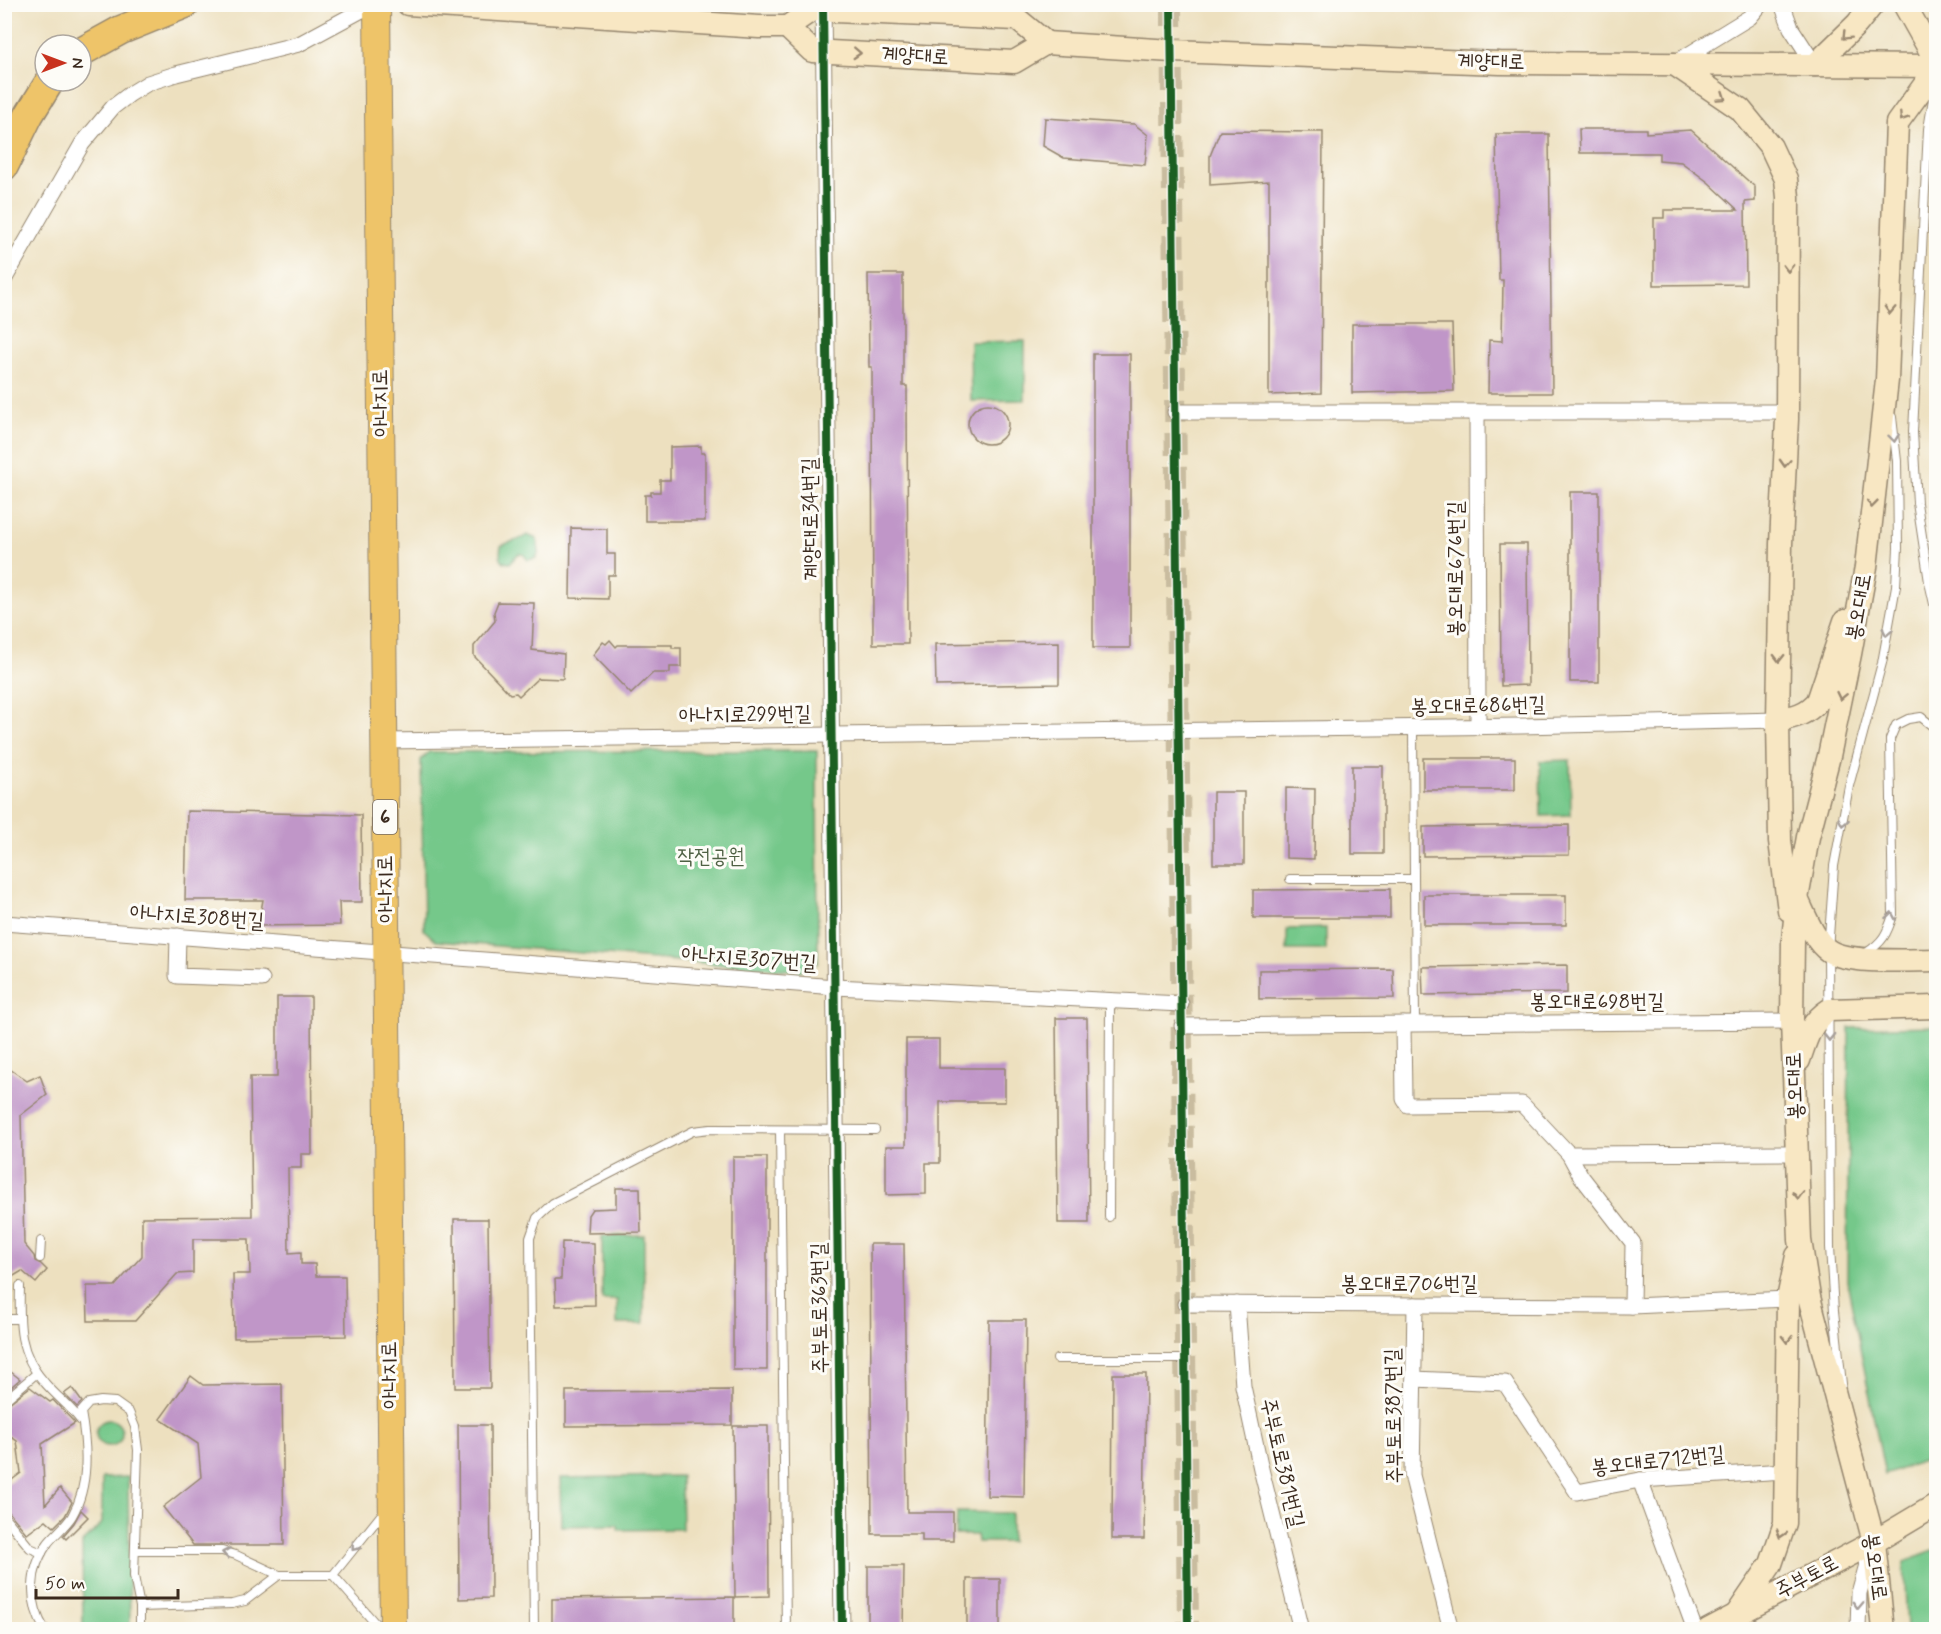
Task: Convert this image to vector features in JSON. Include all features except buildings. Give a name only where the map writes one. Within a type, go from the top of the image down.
[{"type":"highway","points":[[93,45],[121,30],[185,4]]},
{"type":"highway","points":[[4,166],[28,115],[42,93]]},
{"type":"main road","name":"아나지로","points":[[375,4],[393,1629]]},
{"type":"main road","points":[[408,4],[787,27]]},
{"type":"main road","points":[[1815,65],[1857,24],[1873,4]]},
{"type":"main road","points":[[1904,4],[1936,61]]},
{"type":"main road","name":"계양대로","points":[[1046,43],[1017,19],[823,7],[812,10],[787,27],[812,51],[1014,62],[1046,43],[1172,51],[1500,63],[1936,67]]},
{"type":"main road","points":[[1674,64],[1740,109],[1771,147],[1786,179],[1788,196],[1787,412],[1781,544],[1778,720],[1780,841],[1793,940]]},
{"type":"main road","name":"봉오대로","points":[[1882,1629],[1874,1542],[1809,1297],[1800,1240],[1792,1021],[1793,940],[1797,899],[1808,837],[1829,756],[1851,654],[1866,567],[1887,380],[1897,123],[1936,67]]},
{"type":"main road","points":[[1778,720],[1795,717],[1810,710],[1818,700],[1866,567]]},
{"type":"main road","points":[[1797,899],[1818,940],[1828,951],[1842,957],[1857,959],[1936,960]]},
{"type":"main road","points":[[1795,1073],[1809,1029],[1829,1010],[1936,1007]]},
{"type":"main road","points":[[1737,1614],[1771,1564],[1785,1523],[1788,1299],[1800,1240]]},
{"type":"main road","name":"주부토로","points":[[1708,1629],[1874,1542],[1936,1505]]},
{"type":"street","points":[[4,280],[82,144],[113,107],[130,94],[148,83],[176,74],[299,44],[375,4]]},
{"type":"street","points":[[1674,64],[1750,17],[1761,4]]},
{"type":"street","points":[[1782,4],[1791,28],[1815,65]]},
{"type":"street","name":"계양대로34번길","points":[[823,7],[835,987]]},
{"type":"street","points":[[1175,412],[1787,412]]},
{"type":"street","name":"봉오대로676번길","points":[[1477,412],[1478,727]]},
{"type":"street","name":"봉오대로686번길","points":[[1179,731],[1778,720]]},
{"type":"street","name":"아나지로299번길","points":[[384,741],[1179,731]]},
{"type":"street","name":"아나지로308번길","points":[[4,923],[386,952]]},
{"type":"street","points":[[178,936],[177,976],[262,979]]},
{"type":"street","name":"아나지로307번길","points":[[386,952],[835,987],[1181,1004]]},
{"type":"street","name":"주부토로363번길","points":[[835,987],[842,1629]]},
{"type":"street","name":"봉오대로698번길","points":[[1182,1026],[1792,1021]]},
{"type":"street","points":[[1409,1024],[1404,1099],[1408,1105],[1522,1104],[1569,1154],[1581,1176],[1633,1243],[1632,1306]]},
{"type":"street","points":[[1569,1154],[1797,1153]]},
{"type":"street","name":"봉오대로706번길","points":[[1185,1304],[1632,1306],[1788,1299]]},
{"type":"street","name":"주부토로381번길","points":[[1237,1304],[1243,1386],[1301,1629]]},
{"type":"street","name":"주부토로387번길","points":[[1415,1305],[1412,1475],[1451,1629]]},
{"type":"street","name":"봉오대로712번길","points":[[1414,1379],[1505,1383],[1578,1492],[1640,1480],[1785,1471]]},
{"type":"street","points":[[1640,1480],[1695,1629]]},
{"type":"street","points":[[1857,1629],[1859,1593],[1874,1542]]},
{"type":"lane","points":[[1936,81],[1926,158],[1913,432],[1917,503],[1936,613]]},
{"type":"lane","points":[[1874,1542],[1843,1385],[1834,1311],[1829,1190],[1828,951],[1834,866],[1849,786],[1882,663],[1896,586],[1897,461],[1887,380]]},
{"type":"lane","points":[[1857,959],[1879,945],[1888,931],[1893,915],[1890,740],[1896,725],[1908,719],[1921,717],[1936,729]]},
{"type":"lane","points":[[1409,1024],[1414,879],[1413,728]]},
{"type":"lane","points":[[1290,879],[1414,879]]},
{"type":"lane","points":[[1109,1217],[1110,1000]]},
{"type":"lane","points":[[534,1629],[530,1238],[537,1218],[553,1203],[693,1131],[710,1129],[875,1130]]},
{"type":"lane","points":[[780,1130],[786,1629]]},
{"type":"lane","points":[[40,1257],[41,1241]]},
{"type":"lane","points":[[20,1286],[19,1319],[23,1346],[30,1364],[46,1384],[70,1407],[83,1425]]},
{"type":"lane","points":[[4,1319],[19,1319]]},
{"type":"lane","points":[[1057,1359],[1185,1359]]},
{"type":"lane","points":[[4,1401],[37,1373]]},
{"type":"lane","points":[[45,1629],[38,1619],[34,1604],[33,1586],[36,1564],[47,1544],[72,1516],[80,1495],[86,1461],[81,1412],[89,1403],[101,1401],[115,1402],[129,1412],[135,1427],[138,1450],[134,1576],[140,1607],[140,1629]]},
{"type":"lane","points":[[333,1575],[392,1502]]},
{"type":"lane","points":[[4,1515],[30,1548],[42,1553]]},
{"type":"lane","points":[[135,1551],[222,1551],[279,1575],[333,1575],[381,1629]]},
{"type":"lane","points":[[140,1607],[232,1604],[245,1601],[279,1575]]},
{"type":"green space","points":[[1025,341],[1025,400],[971,401],[970,342]]},
{"type":"green space","points":[[527,535],[537,539],[539,551],[536,558],[528,560],[523,554],[518,554],[510,563],[502,560],[501,546]]},
{"type":"green space","name":"작전공원","points":[[817,751],[818,963],[800,971],[436,941],[424,930],[421,760],[429,752]]},
{"type":"green space","points":[[1570,760],[1571,815],[1541,816],[1540,761]]},
{"type":"green space","points":[[1326,928],[1326,950],[1287,950],[1287,929]]},
{"type":"green space","points":[[1936,1026],[1936,1456],[1885,1475],[1847,1281],[1849,1028]]},
{"type":"green space","points":[[644,1235],[644,1324],[617,1324],[617,1300],[602,1300],[602,1236]]},
{"type":"green space","points":[[109,1420],[118,1424],[122,1433],[118,1442],[109,1446],[100,1442],[96,1433],[100,1424]]},
{"type":"green space","points":[[681,1476],[682,1529],[618,1530],[618,1525],[561,1526],[560,1478]]},
{"type":"green space","points":[[128,1477],[130,1629],[83,1629],[82,1543],[102,1523],[102,1478]]},
{"type":"green space","points":[[957,1512],[1011,1513],[1011,1542],[977,1542],[976,1535],[956,1535]]},
{"type":"green space","points":[[1936,1550],[1936,1629],[1907,1629],[1904,1562]]},
{"type":"tunnel","points":[[1171,4],[1188,1630]]},
{"type":"cycle path","points":[[823,4],[842,1630]]},
{"type":"cycle path","points":[[1171,4],[1188,1630]]}]
